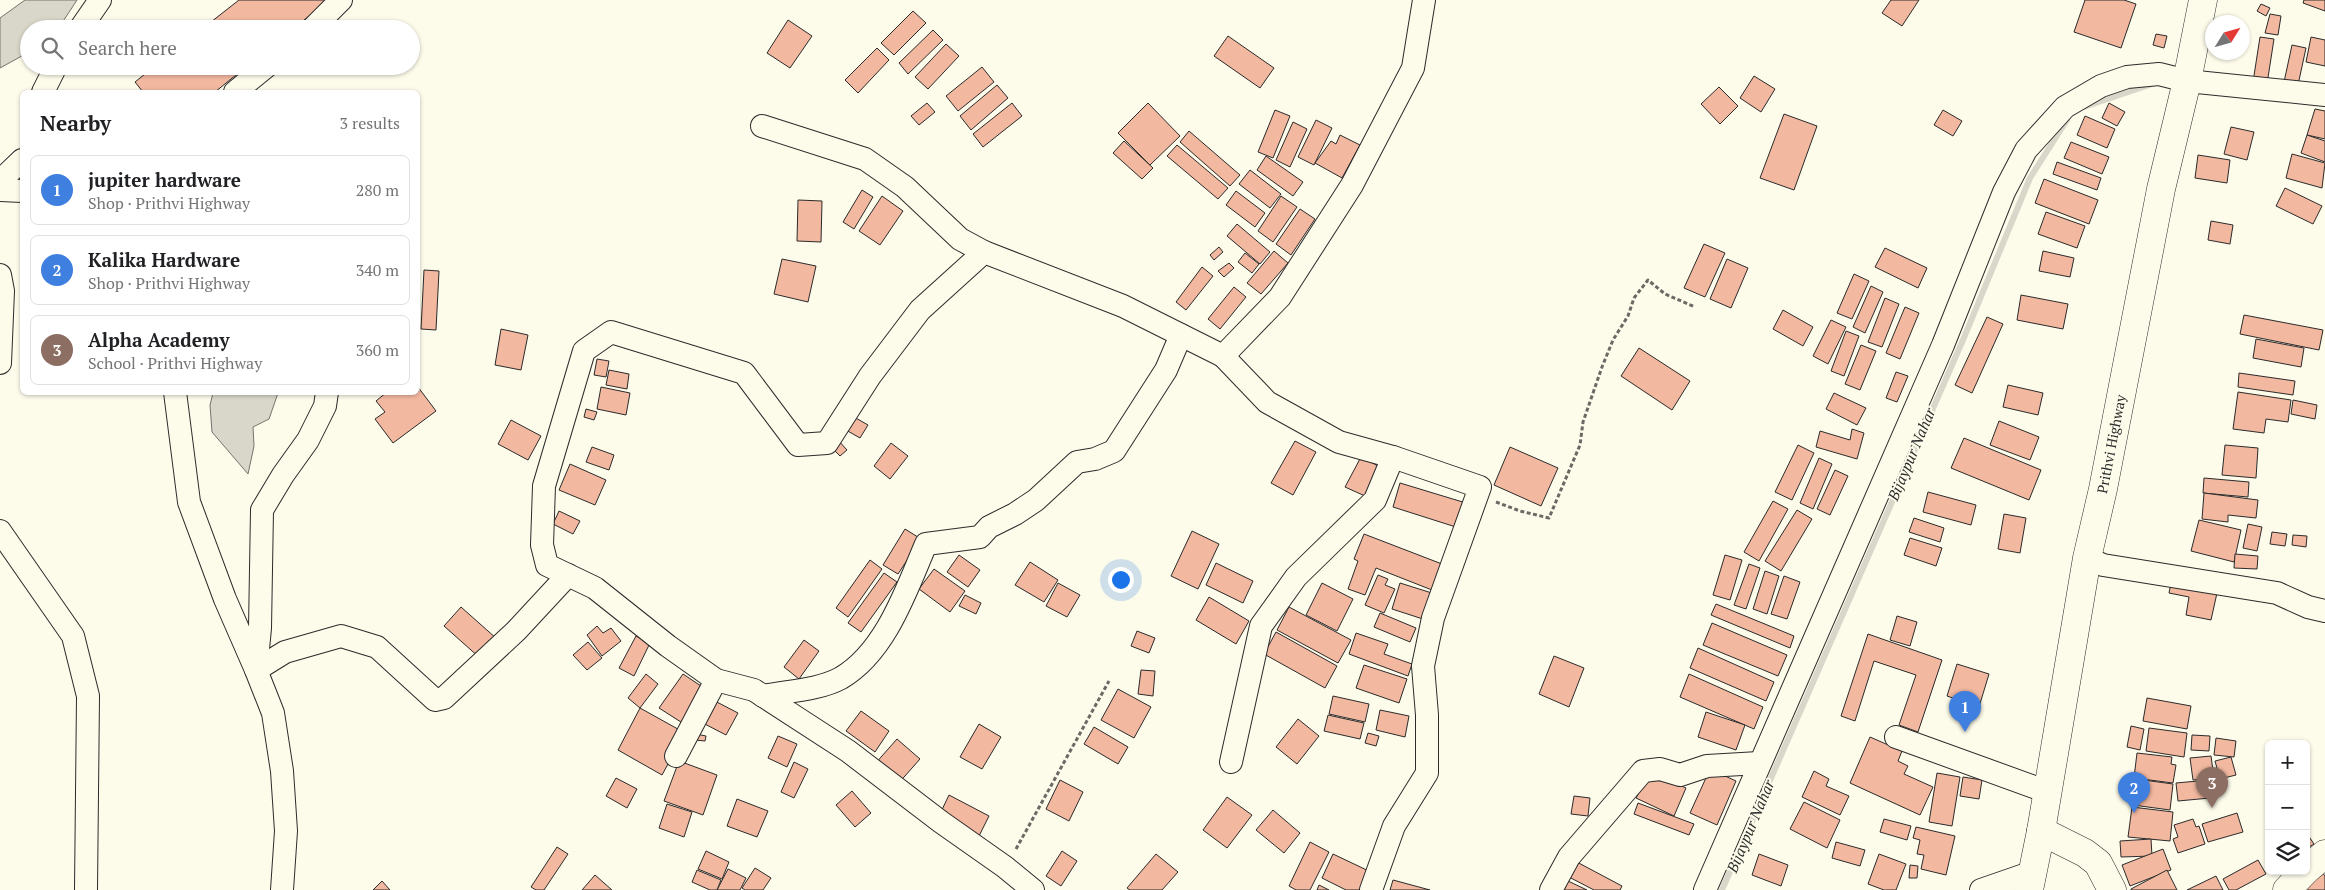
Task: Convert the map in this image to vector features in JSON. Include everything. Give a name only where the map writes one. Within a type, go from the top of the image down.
[{"type":"main road","name":"Prithvi Highway","points":[[2031,881],[2042,831],[2087,558],[2103,489],[2161,189],[2199,82],[2203,0]]},
{"type":"main road","points":[[2042,831],[2085,853],[2098,863],[2112,890]]},
{"type":"main road","points":[[2310,867],[2325,854]]},
{"type":"main road","points":[[2287,890],[2302,875]]},
{"type":"street","points":[[86,20],[100,0]]},
{"type":"street","points":[[321,20],[341,0]]},
{"type":"street","points":[[1222,356],[1280,297],[1352,185],[1413,68],[1424,0]]},
{"type":"street","points":[[1705,890],[1943,345],[2004,192],[2026,150],[2066,106],[2102,86],[2127,77],[2159,74],[2199,82],[2325,95]]},
{"type":"street","points":[[44,90],[52,75]]},
{"type":"street","points":[[237,90],[256,75]]},
{"type":"street","points":[[762,126],[865,159],[905,187],[960,238],[984,252],[1123,306],[1222,356],[1267,402],[1339,442],[1393,457],[1480,487],[1433,618],[1423,666],[1427,715],[1427,773],[1394,826],[1371,890]]},
{"type":"street","points":[[0,181],[20,162]]},
{"type":"street","points":[[0,190],[20,191]]},
{"type":"street","points":[[984,252],[920,310],[870,376],[827,443],[798,445],[744,373],[611,332],[584,351],[544,486],[542,545],[547,565],[595,588],[668,646],[716,680],[754,690],[848,751],[941,822],[1006,867],[1033,890]]},
{"type":"street","points":[[0,275],[3,291],[0,363]]},
{"type":"street","points":[[763,696],[814,686],[841,678],[860,663],[896,614],[926,544],[980,537],[989,528],[1016,514],[1036,500],[1077,462],[1095,459],[1114,450],[1166,370],[1181,335]]},
{"type":"street","points":[[175,395],[189,502],[225,599],[273,713],[282,771],[286,830],[282,890]]},
{"type":"street","points":[[256,670],[260,628],[262,510],[282,475],[308,440],[325,406],[327,395]]},
{"type":"street","points":[[1231,762],[1261,626],[1296,577],[1375,500],[1393,457]]},
{"type":"street","points":[[0,531],[73,636],[88,696],[86,890]]},
{"type":"street","points":[[2087,558],[2103,565],[2277,593],[2308,607],[2325,611]]},
{"type":"street","points":[[256,670],[285,652],[341,636],[377,647],[435,700],[444,698],[516,631],[568,575]]},
{"type":"street","points":[[676,756],[716,680]]},
{"type":"street","points":[[1896,737],[2048,792]]},
{"type":"street","points":[[1551,890],[1569,857],[1643,771],[1660,769],[1680,775],[1706,766],[1759,763]]},
{"type":"street","points":[[1981,890],[2031,881]]},
{"type":"path","points":[[1480,487],[1487,498],[1520,511],[1549,518],[1580,445],[1584,422],[1602,367],[1613,340],[1628,316],[1634,298],[1648,280],[1665,294],[1695,307]]},
{"type":"path","points":[[1006,867],[1109,681]]},
{"type":"shaded area","points":[[25,0],[77,0],[64,20],[20,20],[20,57],[0,68],[0,18]]},
{"type":"shaded area","points":[[212,395],[277,395],[269,419],[253,427],[254,446],[248,474],[212,432],[210,405]]},
{"type":"building","points":[[239,0],[329,0],[304,20],[213,20]]},
{"type":"building","points":[[1891,0],[1919,0],[1902,26],[1882,13]]},
{"type":"building","points":[[2085,0],[2124,0],[2136,4],[2121,48],[2074,32]]},
{"type":"building","points":[[2304,0],[2325,0],[2325,11],[2303,3]]},
{"type":"building","points":[[2261,4],[2270,8],[2266,16],[2257,11]]},
{"type":"building","points":[[913,11],[926,23],[894,55],[881,43]]},
{"type":"building","points":[[2270,14],[2281,16],[2278,35],[2265,33]]},
{"type":"building","points":[[788,20],[812,36],[790,68],[767,53]]},
{"type":"building","points":[[933,30],[943,40],[908,74],[899,63]]},
{"type":"building","points":[[2156,34],[2167,36],[2164,48],[2153,45]]},
{"type":"building","points":[[1228,36],[1274,68],[1260,88],[1214,56]]},
{"type":"building","points":[[2260,37],[2274,39],[2267,84],[2253,82]]},
{"type":"building","points":[[2311,37],[2325,40],[2325,66],[2306,62]]},
{"type":"building","points":[[946,44],[959,56],[928,89],[915,77]]},
{"type":"building","points":[[2292,45],[2306,48],[2298,85],[2284,82]]},
{"type":"building","points":[[877,48],[889,60],[858,93],[845,80]]},
{"type":"building","points":[[982,67],[994,82],[958,111],[946,96]]},
{"type":"building","points":[[144,75],[236,75],[217,90],[141,90],[135,82]]},
{"type":"building","points":[[1754,76],[1775,89],[1761,112],[1740,98]]},
{"type":"building","points":[[997,85],[1008,98],[971,130],[960,116]]},
{"type":"building","points":[[1719,87],[1738,106],[1720,124],[1701,104]]},
{"type":"building","points":[[927,103],[935,112],[919,125],[911,116]]},
{"type":"building","points":[[1012,103],[1022,116],[983,147],[973,134]]},
{"type":"building","points":[[1148,103],[1180,136],[1150,165],[1118,133]]},
{"type":"building","points":[[2109,103],[2125,112],[2117,126],[2102,118]]},
{"type":"building","points":[[2315,109],[2325,111],[2325,139],[2307,135]]},
{"type":"building","points":[[1275,110],[1290,116],[1273,158],[1258,152]]},
{"type":"building","points":[[1943,110],[1962,121],[1953,136],[1934,125]]},
{"type":"building","points":[[1784,114],[1817,126],[1794,190],[1760,178]]},
{"type":"building","points":[[2085,116],[2115,129],[2107,148],[2077,135]]},
{"type":"building","points":[[1316,120],[1332,128],[1314,165],[1298,157]]},
{"type":"building","points":[[1293,122],[1307,129],[1290,167],[1276,160]]},
{"type":"building","points":[[2231,127],[2254,132],[2247,160],[2224,154]]},
{"type":"building","points":[[1189,131],[1240,175],[1230,186],[1180,142]]},
{"type":"building","points":[[1340,135],[1360,145],[1342,178],[1315,163],[1331,141],[1336,144]]},
{"type":"building","points":[[2307,135],[2325,141],[2325,162],[2301,153]]},
{"type":"building","points":[[1124,141],[1153,168],[1142,179],[1113,153]]},
{"type":"building","points":[[2071,142],[2109,157],[2102,174],[2064,158]]},
{"type":"building","points":[[1177,145],[1228,188],[1218,199],[1167,156]]},
{"type":"building","points":[[2292,154],[2325,163],[2322,188],[2286,178]]},
{"type":"building","points":[[2198,155],[2230,160],[2227,183],[2195,178]]},
{"type":"building","points":[[1266,156],[1303,182],[1293,196],[1257,170]]},
{"type":"building","points":[[2057,162],[2101,178],[2097,190],[2053,174]]},
{"type":"building","points":[[1250,170],[1281,194],[1270,208],[1239,184]]},
{"type":"building","points":[[2044,179],[2098,200],[2089,224],[2035,203]]},
{"type":"building","points":[[2285,188],[2322,206],[2313,224],[2276,206]]},
{"type":"building","points":[[862,190],[873,197],[854,229],[843,222]]},
{"type":"building","points":[[1236,191],[1265,213],[1255,227],[1226,205]]},
{"type":"building","points":[[882,196],[903,211],[880,245],[859,231]]},
{"type":"building","points":[[1281,196],[1297,207],[1273,242],[1258,231]]},
{"type":"building","points":[[798,200],[822,201],[821,242],[797,241]]},
{"type":"building","points":[[1300,209],[1315,219],[1291,255],[1276,244]]},
{"type":"building","points":[[2046,212],[2085,226],[2077,248],[2038,234]]},
{"type":"building","points":[[2211,221],[2233,225],[2230,244],[2208,240]]},
{"type":"building","points":[[1237,224],[1270,252],[1260,264],[1227,236]]},
{"type":"building","points":[[1704,244],[1725,253],[1705,297],[1684,288]]},
{"type":"building","points":[[1219,247],[1223,252],[1214,260],[1210,255]]},
{"type":"building","points":[[1885,248],[1927,268],[1918,288],[1875,267]]},
{"type":"building","points":[[1274,251],[1288,263],[1261,294],[1247,283]]},
{"type":"building","points":[[2043,251],[2074,258],[2070,277],[2039,271]]},
{"type":"building","points":[[1245,253],[1259,264],[1252,273],[1238,262]]},
{"type":"building","points":[[782,259],[816,266],[808,302],[774,294]]},
{"type":"building","points":[[1727,259],[1748,268],[1731,308],[1710,299]]},
{"type":"building","points":[[1229,263],[1234,268],[1224,277],[1218,271]]},
{"type":"building","points":[[1202,267],[1213,276],[1186,310],[1176,302]]},
{"type":"building","points":[[424,270],[439,271],[436,330],[421,329]]},
{"type":"building","points":[[1854,274],[1869,281],[1852,319],[1837,313]]},
{"type":"building","points":[[1871,286],[1883,292],[1865,333],[1853,327]]},
{"type":"building","points":[[1234,287],[1246,297],[1220,329],[1208,319]]},
{"type":"building","points":[[2021,295],[2068,304],[2063,329],[2017,320]]},
{"type":"building","points":[[1885,298],[1899,304],[1882,347],[1868,342]]},
{"type":"building","points":[[1905,307],[1919,313],[1900,359],[1886,353]]},
{"type":"building","points":[[1783,310],[1813,327],[1803,346],[1773,329]]},
{"type":"building","points":[[2244,315],[2323,330],[2319,350],[2240,334]]},
{"type":"building","points":[[1987,317],[2003,324],[1972,393],[1955,385]]},
{"type":"building","points":[[1831,320],[1846,327],[1828,364],[1813,356]]},
{"type":"building","points":[[501,329],[528,335],[521,370],[495,365]]},
{"type":"building","points":[[1846,331],[1859,336],[1844,376],[1831,371]]},
{"type":"building","points":[[2256,339],[2304,348],[2301,367],[2253,358]]},
{"type":"building","points":[[1861,345],[1876,351],[1860,390],[1845,384]]},
{"type":"building","points":[[1639,348],[1690,381],[1672,410],[1621,376]]},
{"type":"building","points":[[597,359],[609,361],[606,377],[594,375]]},
{"type":"building","points":[[609,370],[629,374],[627,389],[606,385]]},
{"type":"building","points":[[1896,372],[1908,376],[1897,402],[1886,398]]},
{"type":"building","points":[[2239,373],[2295,381],[2293,395],[2238,387]]},
{"type":"building","points":[[2008,385],[2043,393],[2038,415],[2003,407]]},
{"type":"building","points":[[601,387],[630,393],[626,415],[597,409]]},
{"type":"building","points":[[420,390],[436,411],[393,443],[375,419],[385,412],[376,401],[383,395],[420,395]]},
{"type":"building","points":[[2238,392],[2291,400],[2288,422],[2266,419],[2264,433],[2233,429]]},
{"type":"building","points":[[1834,393],[1866,408],[1857,425],[1826,409]]},
{"type":"building","points":[[2293,400],[2317,405],[2315,419],[2291,414]]},
{"type":"building","points":[[586,409],[597,412],[594,420],[584,417]]},
{"type":"building","points":[[854,417],[868,425],[860,438],[846,430]]},
{"type":"building","points":[[511,420],[541,436],[528,460],[498,444]]},
{"type":"building","points":[[1999,421],[2039,437],[2030,460],[1990,445]]},
{"type":"building","points":[[1852,429],[1864,433],[1857,459],[1816,447],[1820,431],[1850,440]]},
{"type":"building","points":[[1964,438],[2041,470],[2029,500],[1951,468]]},
{"type":"building","points":[[838,440],[847,450],[840,456],[831,447]]},
{"type":"building","points":[[1295,441],[1316,452],[1293,495],[1271,483]]},
{"type":"building","points":[[891,443],[908,456],[890,479],[874,466]]},
{"type":"building","points":[[1798,445],[1814,453],[1792,500],[1775,492]]},
{"type":"building","points":[[2225,445],[2258,448],[2256,478],[2222,475]]},
{"type":"building","points":[[592,447],[614,455],[609,470],[586,462]]},
{"type":"building","points":[[1510,447],[1558,468],[1541,506],[1494,485]]},
{"type":"building","points":[[1361,457],[1380,467],[1365,496],[1345,487]]},
{"type":"building","points":[[1819,458],[1832,464],[1813,509],[1800,503]]},
{"type":"building","points":[[570,464],[606,480],[595,505],[559,490]]},
{"type":"building","points":[[1835,470],[1848,476],[1830,515],[1817,509]]},
{"type":"building","points":[[2204,478],[2249,482],[2248,497],[2203,493]]},
{"type":"building","points":[[1400,483],[1466,503],[1459,528],[1393,507]]},
{"type":"building","points":[[1928,492],[1976,505],[1971,525],[1923,512]]},
{"type":"building","points":[[2204,493],[2258,500],[2256,518],[2228,515],[2228,522],[2202,519]]},
{"type":"building","points":[[1773,501],[1788,509],[1759,561],[1744,552]]},
{"type":"building","points":[[1797,510],[1812,519],[1781,571],[1765,561]]},
{"type":"building","points":[[559,511],[580,521],[573,534],[553,524]]},
{"type":"building","points":[[2004,514],[2026,518],[2020,553],[1998,549]]},
{"type":"building","points":[[1914,518],[1944,528],[1940,542],[1909,532]]},
{"type":"building","points":[[2199,520],[2241,530],[2234,562],[2191,551]]},
{"type":"building","points":[[2248,524],[2262,527],[2257,551],[2243,548]]},
{"type":"building","points":[[905,529],[921,539],[898,574],[883,565]]},
{"type":"building","points":[[1192,531],[1219,544],[1198,589],[1171,576]]},
{"type":"building","points":[[2272,532],[2287,534],[2285,546],[2270,544]]},
{"type":"building","points":[[1364,534],[1442,564],[1432,590],[1376,568],[1365,595],[1348,589],[1358,561],[1354,559]]},
{"type":"building","points":[[2293,535],[2307,536],[2306,547],[2292,545]]},
{"type":"building","points":[[1910,538],[1942,548],[1936,566],[1904,555]]},
{"type":"building","points":[[2235,554],[2258,556],[2257,569],[2234,568]]},
{"type":"building","points":[[959,555],[980,570],[968,587],[947,572]]},
{"type":"building","points":[[1725,555],[1742,560],[1730,600],[1713,595]]},
{"type":"building","points":[[870,560],[882,569],[848,617],[836,608]]},
{"type":"building","points":[[1030,562],[1058,580],[1044,602],[1015,585]]},
{"type":"building","points":[[1216,563],[1253,581],[1243,603],[1206,585]]},
{"type":"building","points":[[1749,564],[1760,568],[1746,609],[1734,605]]},
{"type":"building","points":[[934,569],[965,591],[950,612],[919,589]]},
{"type":"building","points":[[1765,571],[1779,576],[1767,614],[1753,609]]},
{"type":"building","points":[[884,573],[897,582],[861,632],[848,623]]},
{"type":"building","points":[[1378,575],[1388,579],[1385,585],[1395,589],[1384,613],[1365,605]]},
{"type":"building","points":[[1784,576],[1800,582],[1787,619],[1771,614]]},
{"type":"building","points":[[1058,583],[1080,595],[1067,617],[1046,606]]},
{"type":"building","points":[[1322,583],[1353,599],[1337,631],[1306,615]]},
{"type":"building","points":[[1400,583],[1435,594],[1426,620],[1392,609]]},
{"type":"building","points":[[2171,583],[2217,593],[2211,620],[2186,615],[2189,597],[2169,593]]},
{"type":"building","points":[[965,595],[981,603],[976,614],[959,606]]},
{"type":"building","points":[[1209,597],[1249,621],[1236,644],[1196,620]]},
{"type":"building","points":[[1716,604],[1794,636],[1790,648],[1711,615]]},
{"type":"building","points":[[461,607],[497,639],[480,658],[444,626]]},
{"type":"building","points":[[1289,607],[1351,640],[1338,663],[1277,630]]},
{"type":"building","points":[[1380,613],[1416,628],[1410,642],[1374,627]]},
{"type":"building","points":[[1897,616],[1917,622],[1910,646],[1890,640]]},
{"type":"building","points":[[1712,623],[1787,655],[1778,676],[1703,645]]},
{"type":"building","points":[[597,626],[603,633],[611,628],[621,641],[602,656],[587,635]]},
{"type":"building","points":[[1137,631],[1155,638],[1149,653],[1131,646]]},
{"type":"building","points":[[1276,632],[1337,666],[1325,688],[1264,654]]},
{"type":"building","points":[[1356,633],[1388,644],[1384,654],[1412,664],[1408,676],[1349,654]]},
{"type":"building","points":[[1868,634],[1942,660],[1918,732],[1899,725],[1916,675],[1874,661],[1855,721],[1841,716]]},
{"type":"building","points":[[636,636],[650,643],[634,676],[619,668]]},
{"type":"building","points":[[804,640],[819,651],[799,679],[784,667]]},
{"type":"building","points":[[588,642],[602,658],[587,670],[573,655]]},
{"type":"building","points":[[1698,648],[1774,682],[1766,701],[1690,668]]},
{"type":"building","points":[[1554,656],[1584,668],[1569,707],[1539,694]]},
{"type":"building","points":[[1957,664],[1989,674],[1979,707],[1947,696]]},
{"type":"building","points":[[1364,665],[1407,679],[1399,703],[1356,688]]},
{"type":"building","points":[[1141,670],[1155,671],[1153,696],[1138,694]]},
{"type":"building","points":[[646,674],[658,684],[640,708],[628,698]]},
{"type":"building","points":[[683,674],[707,690],[684,724],[659,708]]},
{"type":"building","points":[[1689,674],[1763,707],[1754,729],[1680,697]]},
{"type":"building","points":[[1118,689],[1151,707],[1134,738],[1101,720]]},
{"type":"building","points":[[1333,696],[1369,704],[1365,722],[1329,714]]},
{"type":"building","points":[[2147,698],[2191,706],[2187,729],[2143,721]]},
{"type":"building","points":[[713,700],[738,713],[726,735],[701,722]]},
{"type":"building","points":[[640,708],[685,733],[662,775],[618,750]]},
{"type":"building","points":[[1380,710],[1409,716],[1405,737],[1376,730]]},
{"type":"building","points":[[861,711],[889,731],[875,752],[846,731]]},
{"type":"building","points":[[1706,712],[1745,725],[1736,750],[1698,737]]},
{"type":"building","points":[[1328,715],[1364,723],[1360,739],[1324,731]]},
{"type":"building","points":[[1298,719],[1319,736],[1297,764],[1276,747]]},
{"type":"building","points":[[979,724],[1001,737],[982,769],[960,757]]},
{"type":"building","points":[[2131,726],[2144,729],[2140,750],[2127,747]]},
{"type":"building","points":[[1094,727],[1128,747],[1118,764],[1084,744]]},
{"type":"building","points":[[2149,728],[2187,733],[2184,757],[2146,751]]},
{"type":"building","points":[[1368,733],[1379,736],[1376,746],[1365,743]]},
{"type":"building","points":[[696,734],[706,736],[705,741],[695,740]]},
{"type":"building","points":[[2192,735],[2210,736],[2209,751],[2191,750]]},
{"type":"building","points":[[778,736],[797,744],[787,767],[768,758]]},
{"type":"building","points":[[1870,737],[1902,751],[1898,761],[1908,766],[1904,774],[1933,787],[1920,815],[1850,783]]},
{"type":"building","points":[[2216,738],[2236,741],[2234,757],[2214,755]]},
{"type":"building","points":[[897,739],[920,759],[897,785],[874,765]]},
{"type":"building","points":[[2137,753],[2172,757],[2171,764],[2176,765],[2173,783],[2134,778]]},
{"type":"building","points":[[2211,756],[2214,778],[2193,780],[2190,758]]},
{"type":"building","points":[[2231,757],[2236,775],[2220,779],[2215,761]]},
{"type":"building","points":[[679,761],[717,775],[703,815],[664,801]]},
{"type":"building","points":[[794,762],[808,769],[794,798],[781,792]]},
{"type":"building","points":[[1710,769],[1736,781],[1717,825],[1690,813]]},
{"type":"building","points":[[1814,771],[1829,779],[1826,786],[1849,796],[1840,815],[1802,797]]},
{"type":"building","points":[[1651,772],[1686,788],[1674,816],[1636,798]]},
{"type":"building","points":[[1937,773],[1960,777],[1952,826],[1929,822]]},
{"type":"building","points":[[1963,777],[1982,780],[1979,799],[1960,796]]},
{"type":"building","points":[[616,778],[637,789],[627,808],[606,796]]},
{"type":"building","points":[[2136,779],[2173,784],[2170,810],[2133,805]]},
{"type":"building","points":[[1060,780],[1083,792],[1069,821],[1046,809]]},
{"type":"building","points":[[2209,780],[2210,798],[2178,801],[2176,783]]},
{"type":"building","points":[[852,791],[871,813],[855,827],[836,805]]},
{"type":"building","points":[[949,795],[989,816],[978,838],[938,818]]},
{"type":"building","points":[[1574,796],[1590,798],[1588,816],[1571,814]]},
{"type":"building","points":[[1227,797],[1252,815],[1227,848],[1203,830]]},
{"type":"building","points":[[737,799],[768,811],[757,837],[727,826]]},
{"type":"building","points":[[1804,802],[1840,820],[1827,848],[1790,829]]},
{"type":"building","points":[[1638,803],[1694,824],[1689,835],[1634,814]]},
{"type":"building","points":[[667,804],[692,812],[684,837],[659,828]]},
{"type":"building","points":[[2132,807],[2173,812],[2170,841],[2128,837]]},
{"type":"building","points":[[1273,810],[1300,833],[1284,853],[1256,830]]},
{"type":"building","points":[[2237,813],[2243,832],[2208,842],[2202,824]]},
{"type":"building","points":[[1884,819],[1911,826],[1907,840],[1880,832]]},
{"type":"building","points":[[2193,819],[2196,827],[2199,826],[2205,844],[2178,853],[2173,839],[2178,837],[2174,825]]},
{"type":"building","points":[[1916,827],[1955,836],[1946,875],[1921,869],[1924,855],[1917,854],[1920,840],[1913,838]]},
{"type":"building","points":[[2310,838],[2314,844],[2310,846]]},
{"type":"building","points":[[2151,839],[2152,856],[2121,857],[2120,841]]},
{"type":"building","points":[[1310,842],[1329,852],[1310,890],[1296,890],[1289,886]]},
{"type":"building","points":[[1836,842],[1865,850],[1860,866],[1832,858]]},
{"type":"building","points":[[557,847],[568,854],[544,890],[536,890],[531,887]]},
{"type":"building","points":[[2163,849],[2171,870],[2130,886],[2122,865]]},
{"type":"building","points":[[706,851],[729,862],[722,879],[698,869]]},
{"type":"building","points":[[1062,851],[1077,861],[1061,886],[1046,876]]},
{"type":"building","points":[[1156,854],[1178,872],[1162,890],[1130,890],[1127,888]]},
{"type":"building","points":[[1333,854],[1373,873],[1365,890],[1346,890],[1322,878]]},
{"type":"building","points":[[1759,854],[1788,865],[1781,886],[1752,875]]},
{"type":"building","points":[[1879,854],[1906,864],[1896,890],[1884,890],[1868,884]]},
{"type":"building","points":[[2258,860],[2265,872],[2265,875],[2236,890],[2229,890],[2223,879]]},
{"type":"building","points":[[1575,861],[1622,886],[1620,890],[1594,890],[1567,876]]},
{"type":"building","points":[[1910,865],[1918,866],[1917,878],[1909,878]]},
{"type":"building","points":[[755,868],[771,878],[763,890],[745,890],[742,888]]},
{"type":"building","points":[[728,869],[746,878],[740,890],[717,890]]},
{"type":"building","points":[[697,870],[721,880],[717,890],[710,890],[692,882]]},
{"type":"building","points":[[2167,870],[2177,890],[2131,890],[2131,889]]},
{"type":"building","points":[[2321,871],[2325,876],[2325,890],[2306,890],[2304,887]]},
{"type":"building","points":[[595,875],[612,890],[582,890]]},
{"type":"building","points":[[2216,876],[2223,890],[2187,890]]},
{"type":"building","points":[[1393,880],[1430,890],[1390,890]]},
{"type":"building","points":[[382,881],[390,890],[373,890]]},
{"type":"building","points":[[1568,881],[1587,890],[1564,890]]},
{"type":"building","points":[[1319,885],[1329,890],[1317,890]]},
{"type":"waterway","name":"Bijaypur Nahar","points":[[2084,107],[2152,84]]},
{"type":"waterway","name":"Bijaypur Nahar","points":[[1722,890],[1963,340],[2030,178],[2067,120]]},
{"type":"place","name":"jupiter hardware","points":[[1965,732]]},
{"type":"place","name":"Alpha Academy","points":[[2212,808]]},
{"type":"place","name":"Kalika Hardware","points":[[2134,813]]}]
